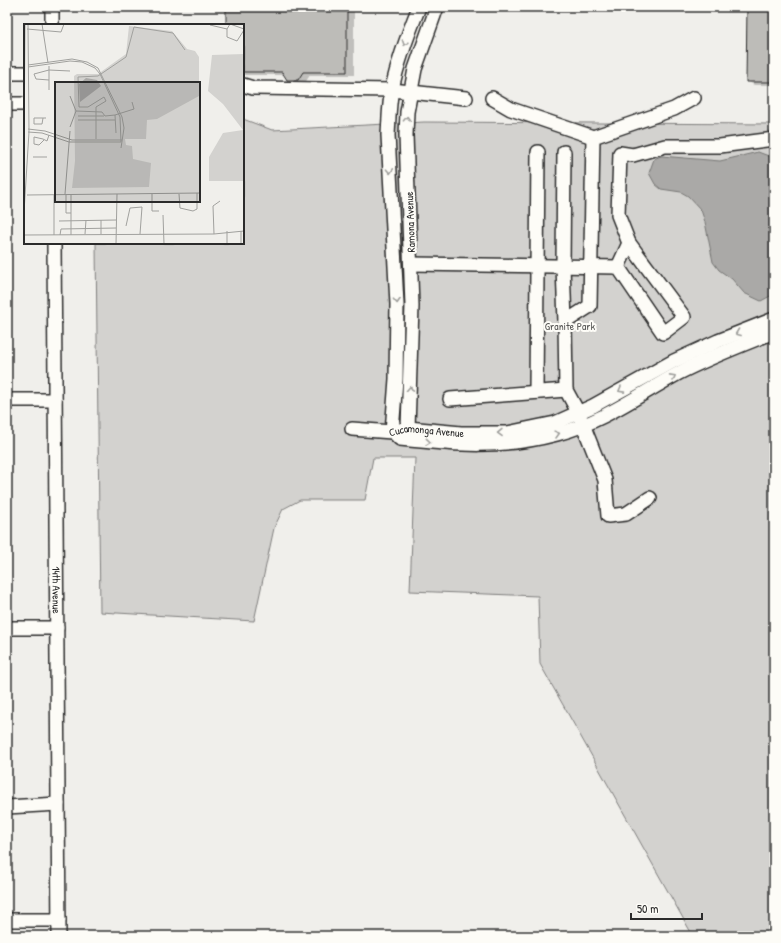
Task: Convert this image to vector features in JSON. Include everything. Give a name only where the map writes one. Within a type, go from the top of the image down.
[{"type":"street","points":[[52,7],[52,24]]},
{"type":"street","name":"Ramona Avenue","points":[[400,433],[396,379],[397,304],[388,135],[392,90],[405,42],[419,7]]},
{"type":"street","name":"Ramona Avenue","points":[[400,433],[412,339],[406,134],[410,92],[421,48],[437,7]]},
{"type":"street","points":[[7,73],[24,73]]},
{"type":"street","points":[[244,85],[253,88],[392,90],[466,98]]},
{"type":"street","points":[[492,98],[511,109],[592,137],[674,110],[694,98]]},
{"type":"street","points":[[7,104],[24,104]]},
{"type":"street","points":[[565,322],[590,306],[592,137]]},
{"type":"street","points":[[618,267],[662,333],[684,317],[629,243],[618,215],[620,153],[633,155],[665,146],[720,146],[774,139]]},
{"type":"street","points":[[536,392],[538,152]]},
{"type":"street","points":[[564,152],[563,266],[566,390],[578,412],[605,480],[608,516],[626,514],[650,498]]},
{"type":"street","points":[[618,267],[629,243]]},
{"type":"street","name":"14th Avenue","points":[[54,244],[59,936]]},
{"type":"street","points":[[411,264],[618,267]]},
{"type":"street","name":"Cucamonga Avenue","points":[[400,433],[506,433],[555,423],[674,361],[718,340],[774,319]]},
{"type":"street","name":"Cucamonga Avenue","points":[[400,433],[484,446],[533,440],[583,426],[720,353],[774,332]]},
{"type":"street","points":[[450,399],[566,390]]},
{"type":"street","points":[[7,400],[55,400]]},
{"type":"street","points":[[352,429],[400,433]]},
{"type":"street","points":[[7,628],[57,628]]},
{"type":"street","points":[[7,807],[58,804]]},
{"type":"street","points":[[7,920],[59,920]]},
{"type":"green space","name":"Granite Park","points":[[244,119],[272,130],[424,122],[774,124],[774,936],[693,936],[540,664],[538,596],[410,591],[415,458],[373,458],[365,500],[300,500],[283,509],[274,528],[254,621],[100,612],[96,244],[244,244]]},
{"type":"shaded area","points":[[758,152],[774,158],[774,294],[761,301],[744,293],[732,279],[719,270],[713,262],[701,210],[688,196],[681,192],[661,189],[655,184],[649,173],[654,159],[661,156],[720,161]]},
{"type":"building","points":[[226,7],[347,7],[347,72],[303,72],[298,80],[287,80],[282,72],[244,72],[244,24],[226,24]]},
{"type":"building","points":[[747,7],[774,7],[774,82],[746,82]]}]
